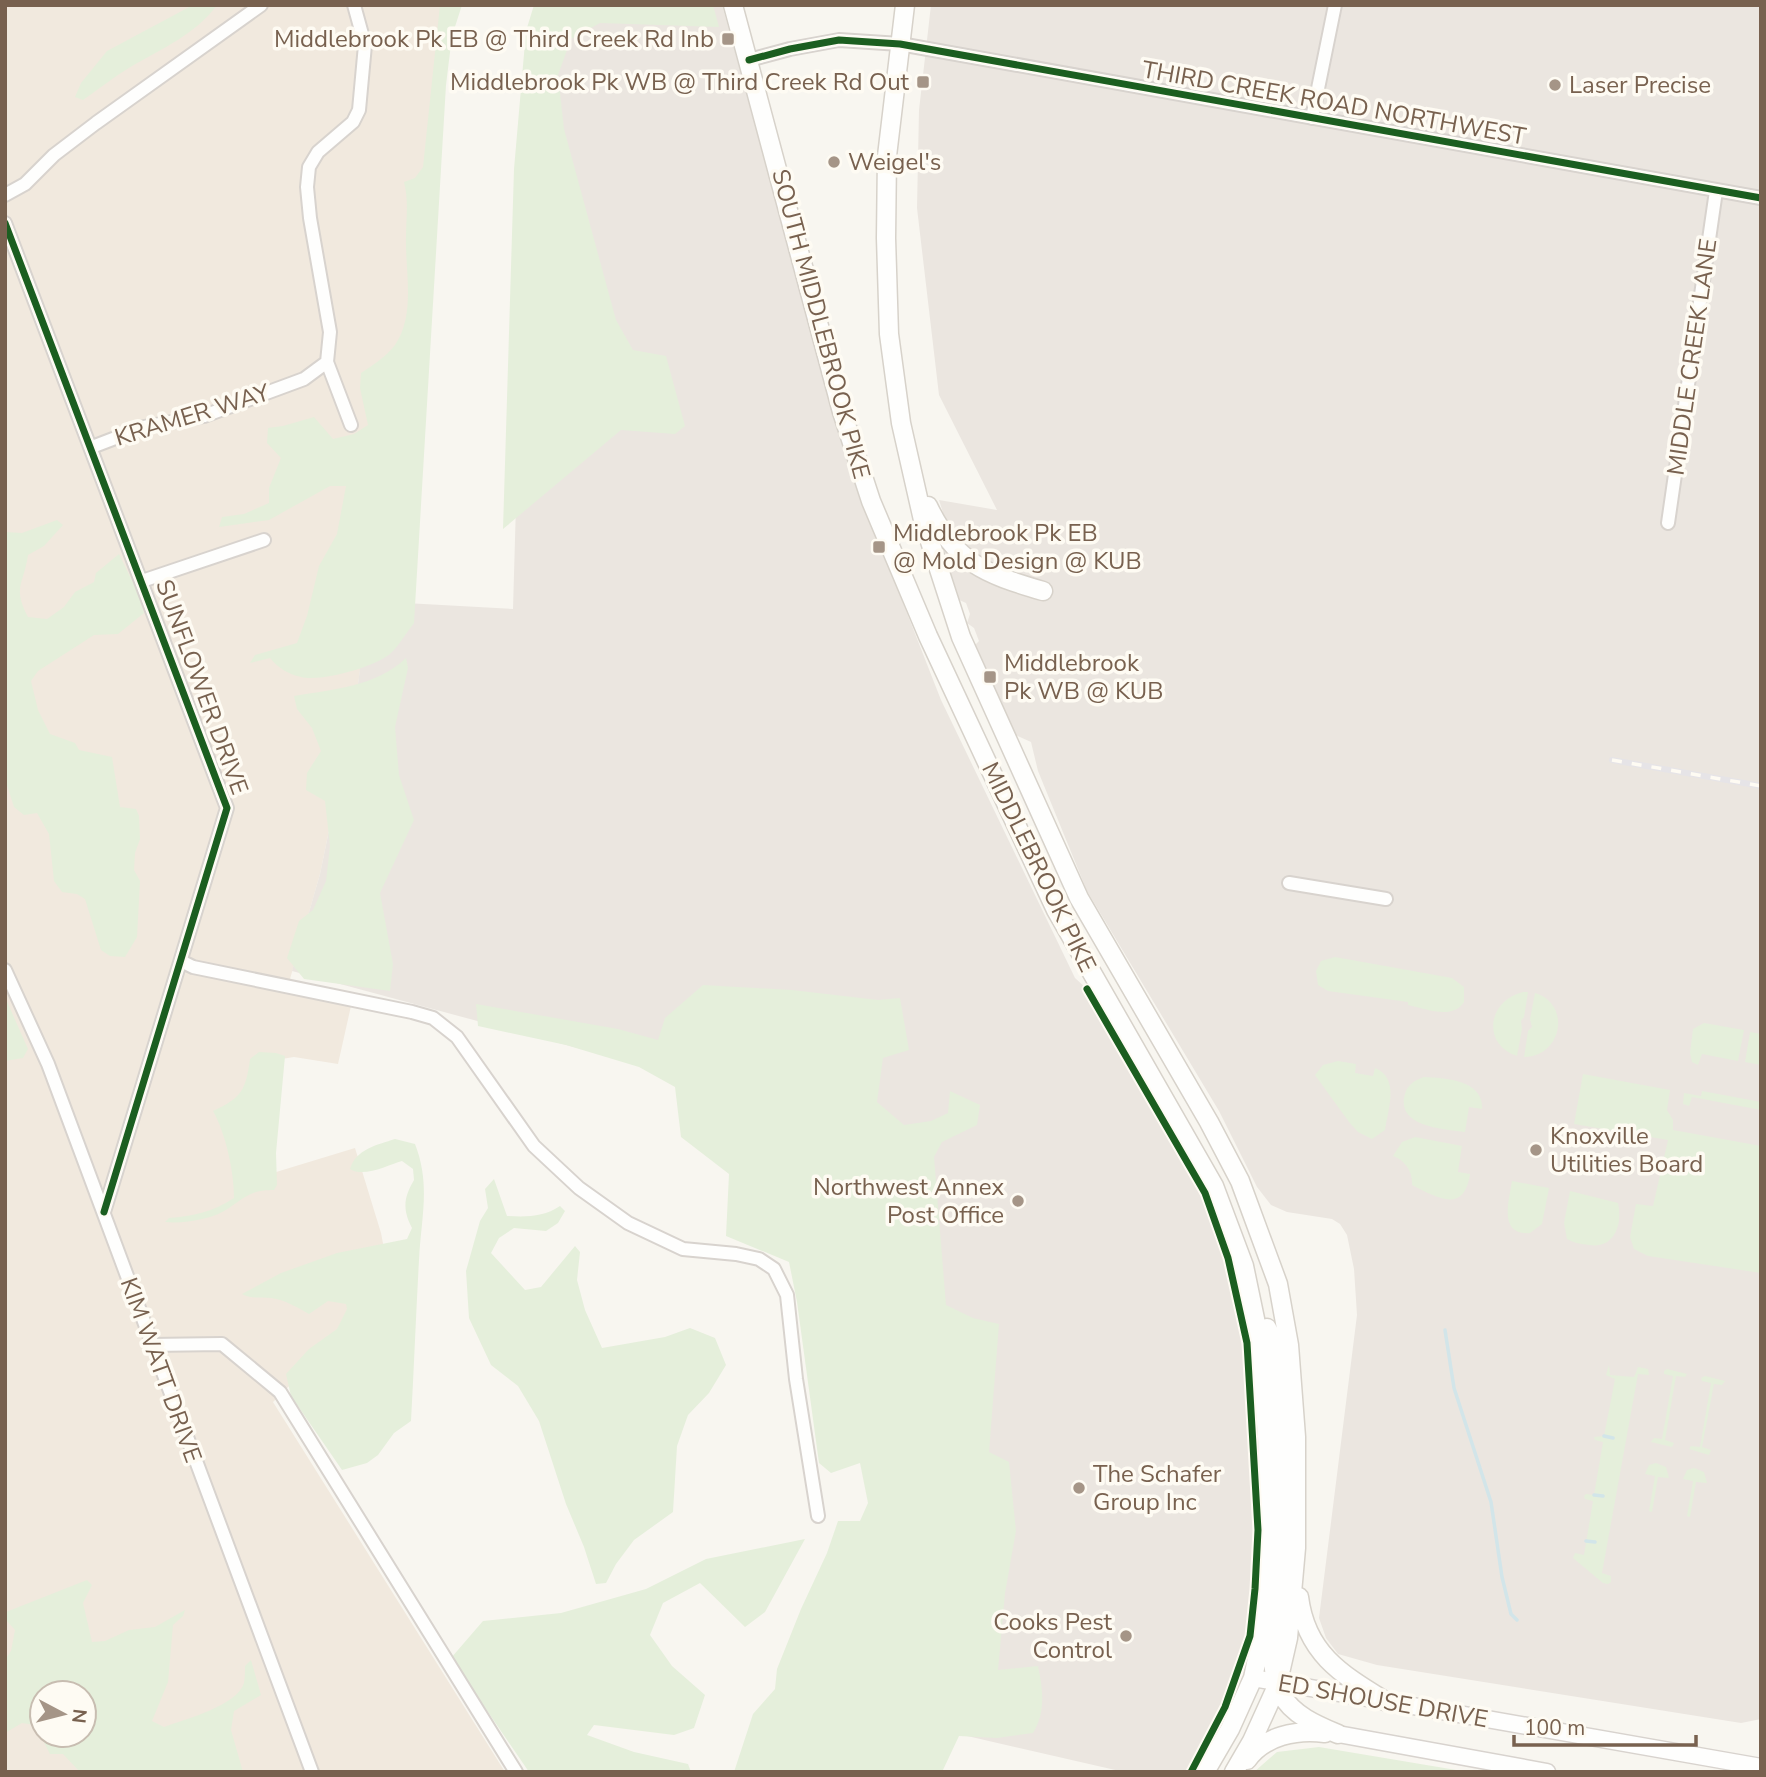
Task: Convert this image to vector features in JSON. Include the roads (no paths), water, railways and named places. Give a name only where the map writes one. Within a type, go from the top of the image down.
[{"type":"main road","name":"SOUTH MIDDLEBROOK PIKE","points":[[733,5],[842,412],[871,502],[928,636]]},
{"type":"main road","points":[[905,5],[887,156],[886,251],[889,334],[901,423],[912,471],[936,524],[955,548],[979,569],[1043,591]]},
{"type":"main road","name":"MIDDLEBROOK PIKE","points":[[912,471],[927,532],[961,637],[1079,898],[1209,1122],[1240,1181],[1278,1284],[1289,1345],[1296,1437],[1295,1559],[1288,1638],[1278,1683],[1236,1772]]},
{"type":"main road","name":"MIDDLEBROOK PIKE","points":[[928,636],[1056,910],[1217,1191],[1244,1266],[1259,1338],[1267,1436],[1271,1548],[1262,1634],[1253,1678],[1230,1729],[1205,1772]]},
{"type":"main road","points":[[1244,1266],[1271,1337],[1279,1400],[1283,1543],[1273,1638],[1273,1666],[1282,1696],[1306,1720],[1338,1734]]},
{"type":"main road","points":[[1295,1559],[1301,1617],[1313,1641],[1326,1660],[1344,1676],[1385,1701]]},
{"type":"main road","points":[[1236,1772],[1252,1752],[1282,1735],[1309,1731],[1338,1734]]},
{"type":"street","points":[[5,195],[26,184],[54,155],[96,123],[261,5]]},
{"type":"street","points":[[351,425],[327,362],[330,332],[307,187],[309,167],[318,152],[353,122],[359,110],[365,45],[354,5]]},
{"type":"street","points":[[1312,118],[1335,5]]},
{"type":"street","name":"THIRD CREEK ROAD NORTHWEST","points":[[749,60],[839,40],[900,44],[1761,198]]},
{"type":"street","name":"MIDDLE CREEK LANE","points":[[1668,523],[1716,191]]},
{"type":"street","name":"SUNFLOWER DRIVE","points":[[5,223],[228,808],[104,1212]]},
{"type":"street","name":"KRAMER WAY","points":[[92,447],[144,427],[204,416],[304,379],[327,362]]},
{"type":"street","points":[[142,581],[264,540]]},
{"type":"street","points":[[1289,883],[1385,899]]},
{"type":"street","points":[[181,961],[193,967],[433,1018],[457,1037],[534,1146],[579,1188],[628,1223],[683,1249],[747,1256],[759,1259],[774,1269],[787,1295],[796,1379],[818,1516]]},
{"type":"street","name":"KIM WATT DRIVE","points":[[5,970],[48,1063],[151,1345],[313,1772]]},
{"type":"street","points":[[151,1345],[222,1344],[279,1392],[516,1772]]},
{"type":"street","name":"ED SHOUSE DRIVE","points":[[1253,1678],[1761,1768]]},
{"type":"street","name":"ED SHOUSE DRIVE","points":[[1338,1734],[1547,1772]]},
{"type":"waterway","points":[[1445,1330],[1454,1388],[1491,1502],[1502,1577],[1511,1614],[1517,1620]]},
{"type":"waterway","points":[[1604,1436],[1613,1438]]},
{"type":"waterway","points":[[1594,1495],[1603,1496]]},
{"type":"waterway","points":[[1586,1541],[1595,1542]]},
{"type":"railway","points":[[1612,760],[1761,786]]},
{"type":"place","name":"Middlebrook Pk EB @ Third Creek Rd Inb","points":[[728,39]]},
{"type":"place","name":"Middlebrook Pk WB @ Third Creek Rd Out","points":[[923,82]]},
{"type":"place","name":"Laser Precise","points":[[1555,85]]},
{"type":"place","name":"Weigel's","points":[[834,162]]},
{"type":"place","name":"Middlebrook Pk EB @ Mold Design @ KUB","points":[[879,547]]},
{"type":"place","name":"Middlebrook Pk WB @ KUB","points":[[990,677]]},
{"type":"place","name":"Knoxville Utilities Board","points":[[1536,1150]]},
{"type":"place","name":"Northwest Annex Post Office","points":[[1018,1201]]},
{"type":"place","name":"The Schafer Group Inc","points":[[1079,1488]]},
{"type":"place","name":"Cooks Pest Control","points":[[1126,1636]]}]
